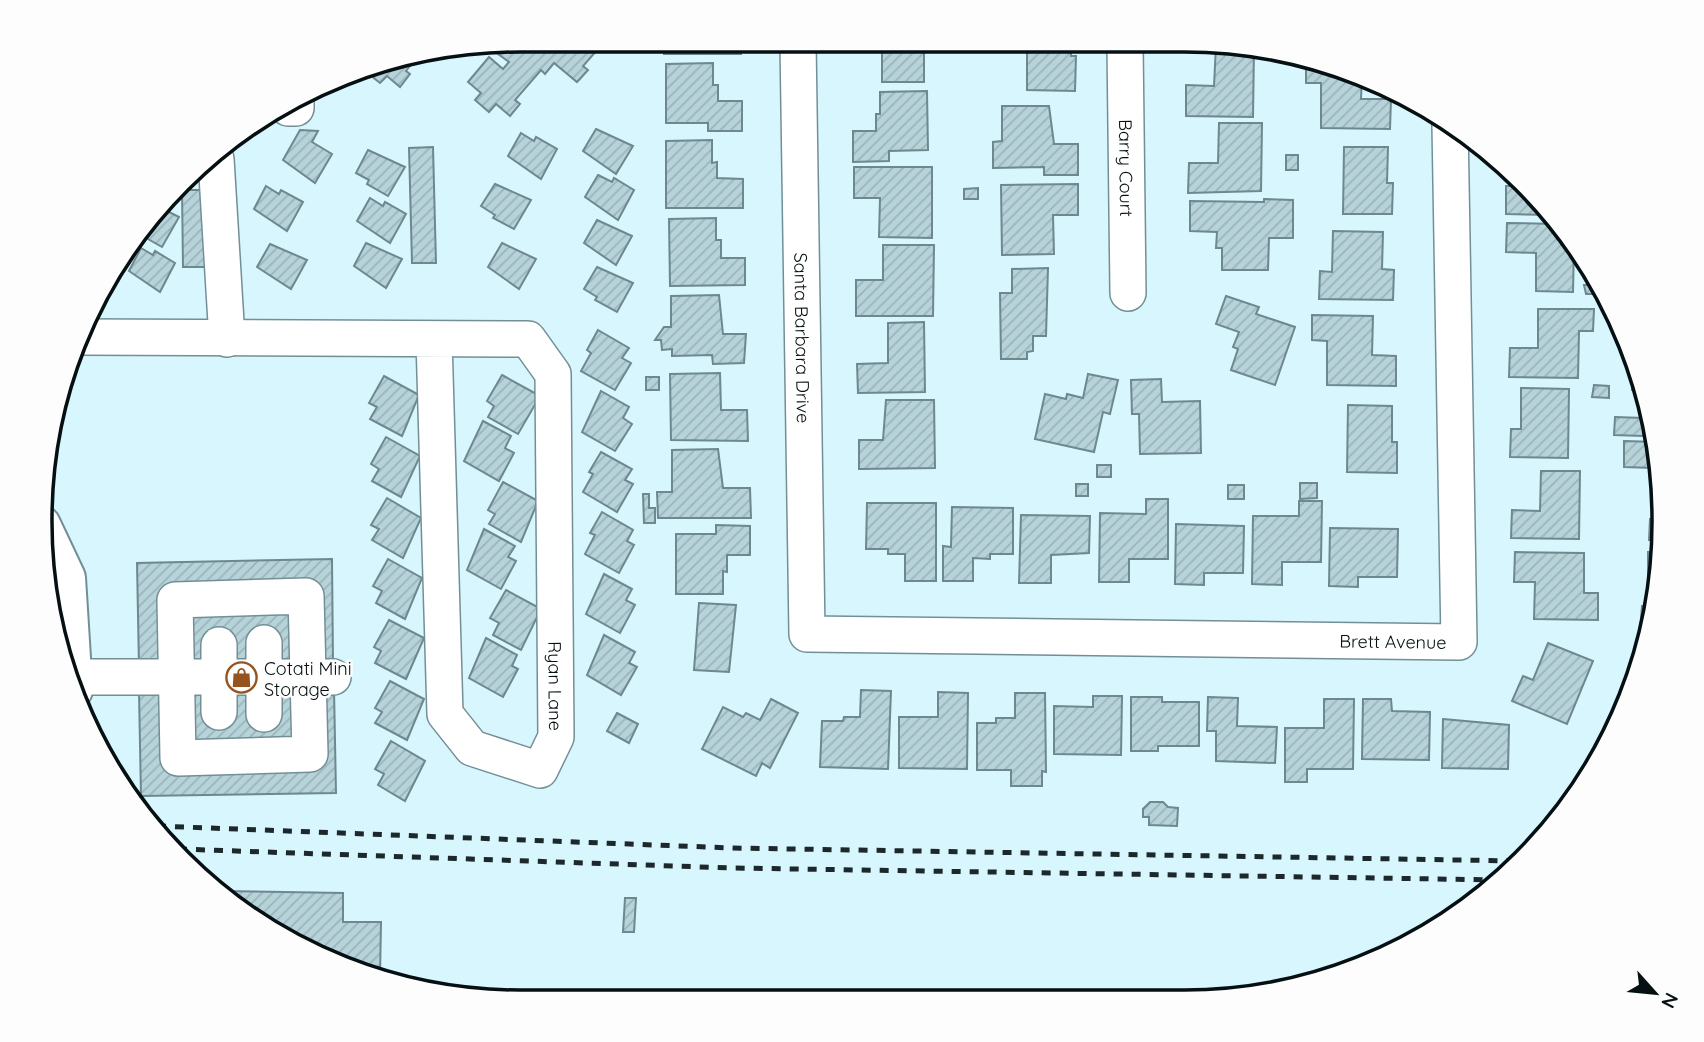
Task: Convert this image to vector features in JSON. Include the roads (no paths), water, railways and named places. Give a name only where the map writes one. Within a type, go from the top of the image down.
[{"type":"main road","points":[[54,553],[66,578],[69,646]]},
{"type":"street","name":"Santa Barbara Drive","points":[[798,52],[807,634]]},
{"type":"street","name":"Barry Court","points":[[1125,52],[1128,293]]},
{"type":"street","name":"Brett Avenue","points":[[807,634],[1459,642],[1450,136]]},
{"type":"street","points":[[216,165],[227,339]]},
{"type":"street","name":"Ryan Lane","points":[[90,337],[527,339],[553,374],[556,737],[540,770],[472,748],[445,714],[434,340]]},
{"type":"street","points":[[306,596],[321,677],[310,754],[178,758],[177,679],[175,600],[306,596]]},
{"type":"street","points":[[264,643],[264,714]]},
{"type":"street","points":[[80,681],[321,677]]},
{"type":"railway","points":[[166,826],[733,848],[1505,861]]},
{"type":"railway","points":[[187,849],[732,868],[1484,880]]},
{"type":"place","name":"Cotati Mini Storage","points":[[241,678]]}]
